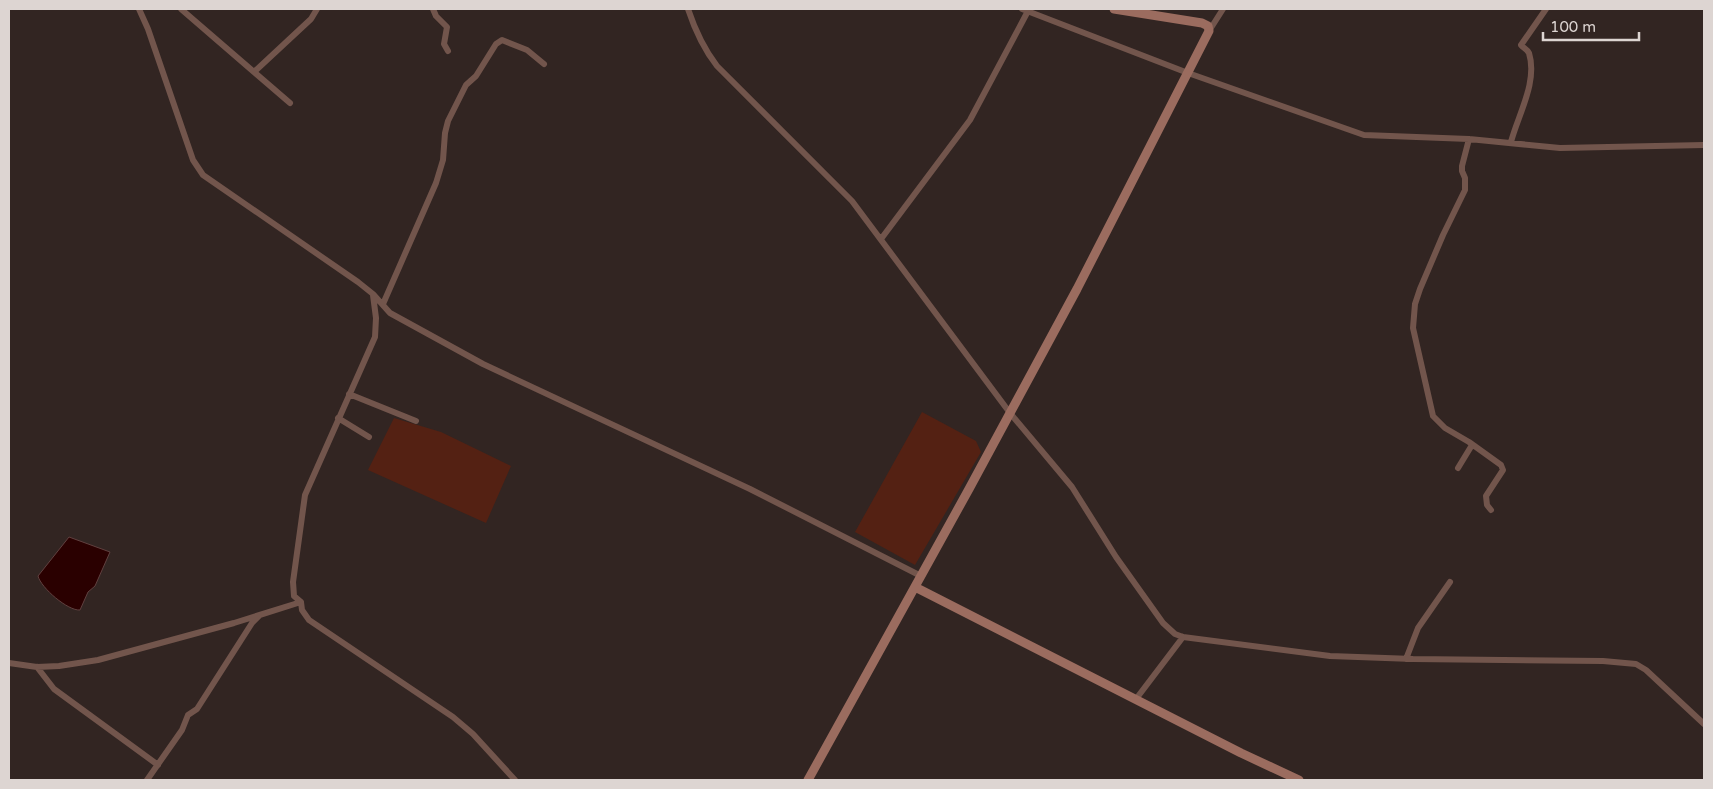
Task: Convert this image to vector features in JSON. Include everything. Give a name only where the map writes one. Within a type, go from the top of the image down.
[{"type":"main road","points":[[808,780],[1077,289],[1209,31],[1208,26],[1202,23],[1114,9]]},
{"type":"main road","points":[[915,587],[1299,780]]},
{"type":"street","points":[[139,9],[148,29],[194,160],[203,175],[373,294],[390,313],[483,364],[750,489],[921,576]]},
{"type":"street","points":[[182,9],[290,102]]},
{"type":"street","points":[[254,72],[311,19],[317,9]]},
{"type":"street","points":[[433,9],[436,16],[446,27],[444,44],[448,51]]},
{"type":"street","points":[[688,9],[695,31],[717,66],[852,201],[1010,413],[1072,487],[1116,556],[1163,624],[1174,634],[1183,637],[1330,656],[1406,659],[1603,661],[1636,664],[1646,670],[1704,724]]},
{"type":"street","points":[[1209,31],[1223,9]]},
{"type":"street","points":[[1511,142],[1527,92],[1531,71],[1528,52],[1521,45],[1546,9]]},
{"type":"street","points":[[881,239],[970,120],[1025,10],[1188,74],[1364,135],[1469,139],[1560,148],[1704,145]]},
{"type":"street","points":[[382,304],[421,218],[441,166],[448,120],[466,85],[476,76],[499,40],[507,40],[531,52],[544,64]]},
{"type":"street","points":[[1469,139],[1462,166],[1462,171],[1466,178],[1465,190],[1420,289],[1415,304],[1413,328],[1433,416],[1445,428],[1501,465],[1503,470],[1486,496],[1487,505],[1492,510]]},
{"type":"street","points":[[373,294],[376,318],[375,336],[338,418],[303,503],[293,582],[294,596],[301,602],[302,610],[309,620],[402,681],[460,722],[480,741],[514,780]]},
{"type":"street","points":[[349,394],[416,421]]},
{"type":"street","points":[[338,418],[369,437]]},
{"type":"street","points":[[1458,468],[1472,445]]},
{"type":"street","points":[[1406,659],[1418,628],[1450,582]]},
{"type":"street","points":[[9,662],[37,667],[98,660],[301,602]]},
{"type":"street","points":[[147,780],[182,730],[188,716],[197,709],[252,623],[260,615]]},
{"type":"street","points":[[1136,699],[1183,637]]},
{"type":"street","points":[[37,667],[54,689],[158,765]]},
{"type":"shaded area","points":[[922,412],[976,441],[981,452],[915,565],[855,532]]},
{"type":"shaded area","points":[[394,418],[441,432],[511,466],[486,523],[368,470]]},
{"type":"shaded area","points":[[69,537],[110,552],[95,586],[88,592],[80,610],[62,603],[44,587],[38,576]]}]
